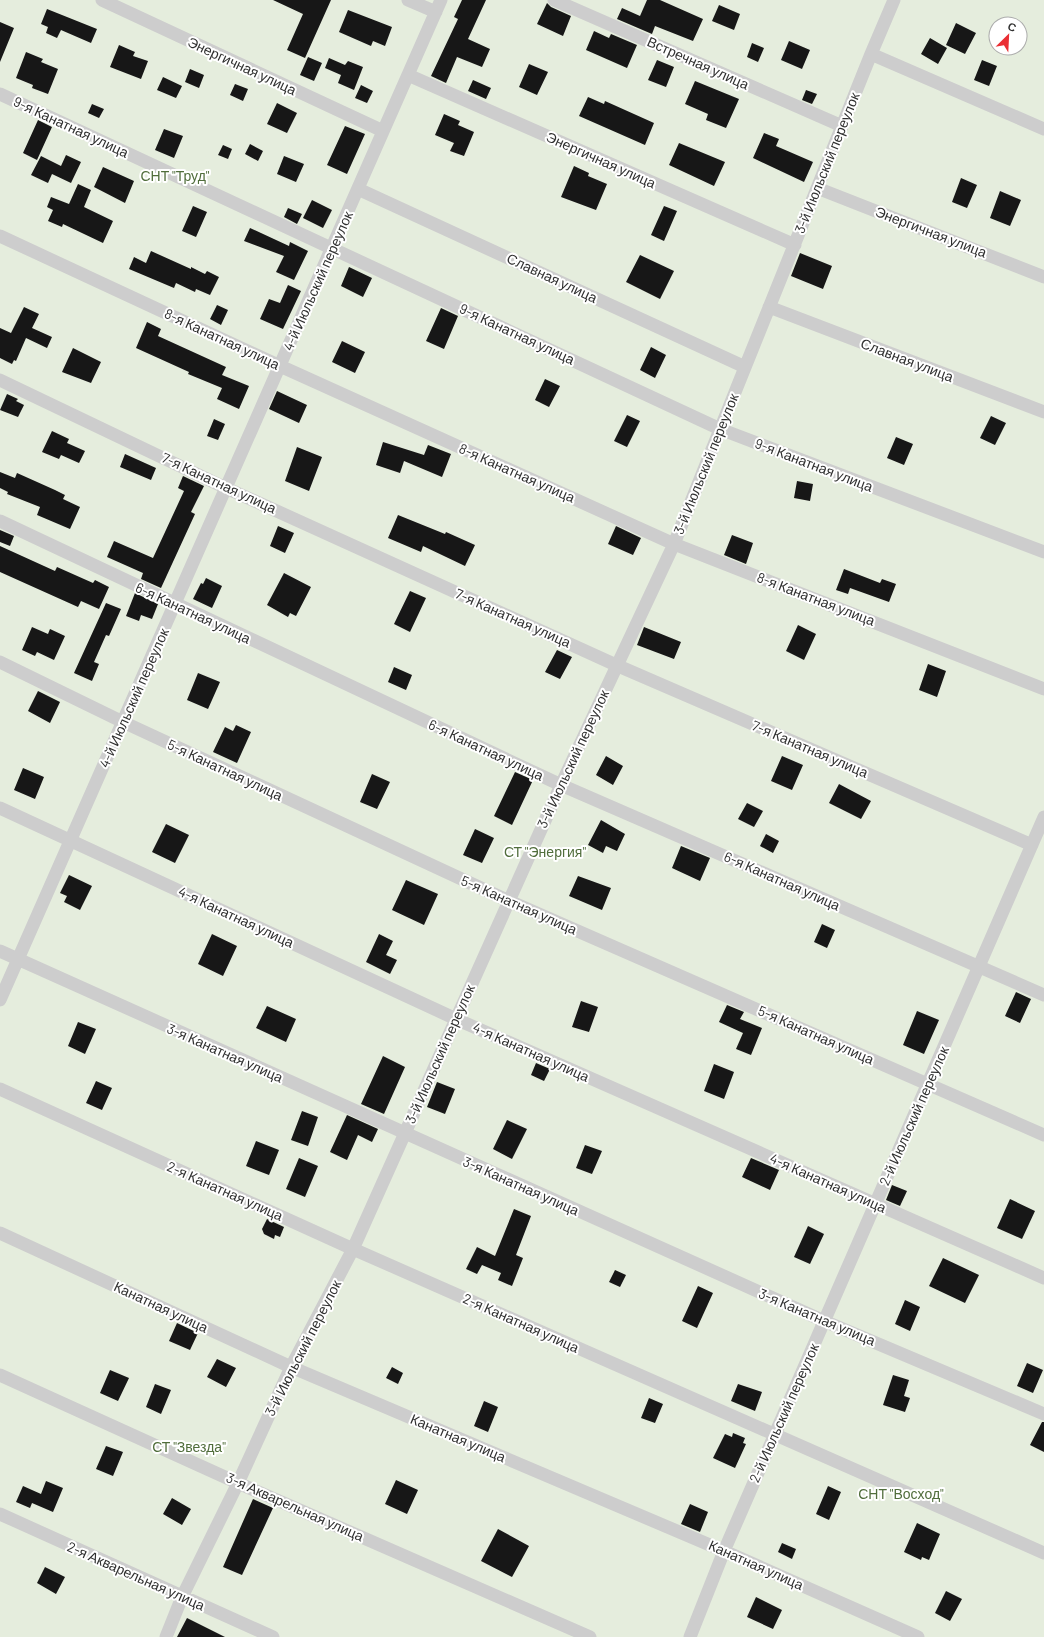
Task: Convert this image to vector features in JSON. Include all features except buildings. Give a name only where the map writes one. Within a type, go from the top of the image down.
[{"type":"street","name":"Энергичная улица","points":[[102,0],[383,131]]},
{"type":"street","points":[[408,0],[436,12]]},
{"type":"street","name":"4-й Июльский переулок","points":[[0,1000],[441,0]]},
{"type":"street","name":"Встречная улица","points":[[554,0],[842,126]]},
{"type":"street","name":"3-й Июльский переулок","points":[[166,1637],[182,1597],[238,1483],[290,1367],[353,1249],[561,785],[674,544],[892,1]]},
{"type":"street","points":[[871,54],[1044,129]]},
{"type":"street","name":"Энергичная улица","points":[[408,75],[794,245]]},
{"type":"street","name":"9-я Канатная улица","points":[[0,94],[720,429],[1044,552]]},
{"type":"street","name":"Энергичная улица","points":[[817,188],[1044,277]]},
{"type":"street","name":"Славная улица","points":[[358,189],[745,367]]},
{"type":"street","name":"8-я Канатная улица","points":[[0,236],[280,366],[674,544],[1044,689]]},
{"type":"street","name":"Славная улица","points":[[769,307],[1044,412]]},
{"type":"street","name":"7-я Канатная улица","points":[[0,380],[226,488],[616,665],[1032,845]]},
{"type":"street","name":"6-я Канатная улица","points":[[0,521],[561,785],[1044,995]]},
{"type":"street","name":"5-я Канатная улица","points":[[0,662],[123,722],[509,902],[1044,1135]]},
{"type":"street","name":"4-я Канатная улица","points":[[0,808],[456,1019],[1044,1278]]},
{"type":"street","name":"2-й Июльский переулок","points":[[690,1637],[724,1551],[1032,845],[1043,824]]},
{"type":"street","name":"3-я Канатная улица","points":[[0,951],[404,1134],[824,1321],[1044,1414]]},
{"type":"street","name":"2-я Канатная улица","points":[[0,1089],[353,1249],[1044,1553]]},
{"type":"street","name":"Канатная улица","points":[[0,1233],[290,1367],[724,1551],[918,1637]]},
{"type":"street","name":"3-я Акварельная улица","points":[[0,1375],[238,1483],[590,1637]]},
{"type":"street","name":"2-я Акварельная улица","points":[[0,1514],[273,1637]]},
{"type":"green space","name":"СТ \"Энергия\"","points":[[0,0],[1044,0],[1044,1637],[0,1637]]},
{"type":"park label","name":"СНТ \"Труд\"","points":[[175,176]]},
{"type":"park label","name":"СТ \"Звезда\"","points":[[189,1447]]},
{"type":"park label","name":"СНТ \"Восход\"","points":[[901,1494]]}]
